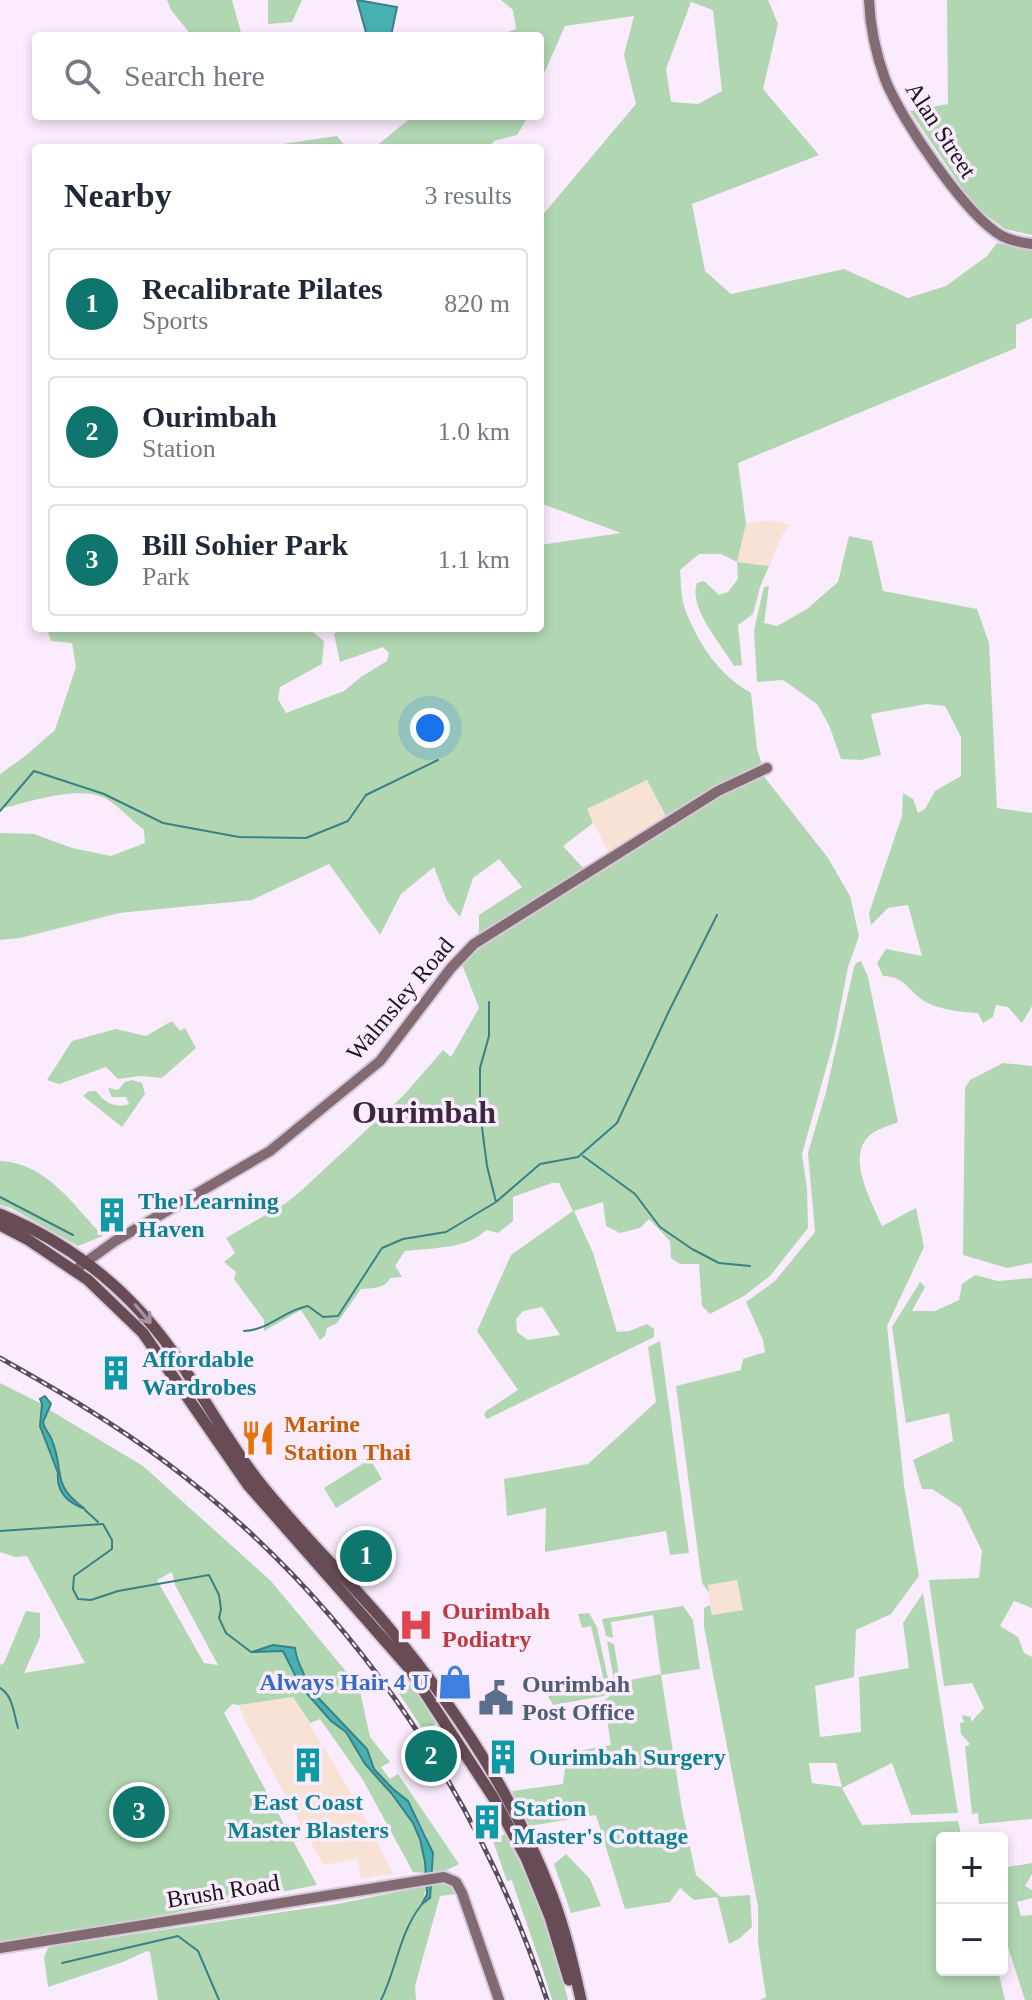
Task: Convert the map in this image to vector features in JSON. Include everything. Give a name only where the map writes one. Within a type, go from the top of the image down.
[{"type":"main road","points":[[0,1214],[23,1224],[85,1262],[117,1286],[155,1329],[259,1482],[378,1614],[452,1713],[496,1781],[528,1839],[561,1922],[581,2000]]},
{"type":"main road","points":[[0,1225],[27,1239],[90,1282],[143,1333],[248,1485],[289,1535],[383,1636],[420,1684],[493,1797],[526,1858],[550,1917],[573,2000]]},
{"type":"street","name":"Alan Street","points":[[869,0],[874,38],[886,81],[946,180],[980,219],[1001,235],[1032,244]]},
{"type":"street","name":"Walmsley Road","points":[[74,1270],[115,1241],[270,1151],[380,1061],[451,968],[474,944],[718,791],[767,768]]},
{"type":"street","name":"Brush Road","points":[[0,1948],[434,1878],[453,1879],[462,1893],[499,2000]]},
{"type":"shaded area","points":[[167,0],[232,0],[241,32],[189,32]]},
{"type":"shaded area","points":[[268,0],[302,0],[292,22],[268,24]]},
{"type":"shaded area","points":[[357,0],[397,7],[392,32],[366,32]]},
{"type":"shaded area","points":[[501,0],[768,0],[778,24],[763,89],[819,155],[692,204],[705,271],[731,294],[844,269],[908,298],[946,286],[987,256],[997,243],[1032,249],[1032,318],[1016,325],[1016,348],[738,463],[746,524],[737,562],[721,554],[699,554],[680,570],[681,590],[685,609],[703,646],[719,668],[751,693],[757,749],[763,767],[668,820],[647,780],[587,809],[593,823],[563,846],[585,870],[479,935],[479,915],[522,887],[499,859],[473,878],[460,917],[447,901],[434,867],[401,894],[380,935],[329,864],[252,900],[119,913],[20,938],[0,940],[0,833],[34,834],[72,848],[111,856],[145,843],[144,830],[110,801],[94,794],[53,796],[0,809],[0,774],[55,730],[76,667],[72,643],[51,641],[48,632],[313,632],[324,641],[322,664],[280,687],[278,699],[286,713],[344,691],[387,661],[389,653],[383,647],[340,662],[334,634],[336,632],[544,632],[544,544],[621,533],[544,504],[544,213],[636,104],[624,55],[634,16],[565,26],[544,72],[544,32],[508,32],[516,29],[513,10]],"holes":[[[691,2],[713,10],[722,91],[698,104],[671,102],[666,69]]]},
{"type":"shaded area","points":[[947,0],[1032,0],[1032,235],[1005,229],[974,206],[910,111],[948,104]]},
{"type":"shaded area","points":[[408,120],[526,120],[517,135],[491,144],[379,144]]},
{"type":"shaded area","points":[[337,136],[344,144],[283,144]]},
{"type":"shaded area","points":[[769,520],[791,525],[782,535],[769,566],[737,562],[746,524]]},
{"type":"shaded area","points":[[849,536],[872,541],[883,591],[977,609],[989,643],[997,808],[1032,813],[1032,1006],[1022,1023],[1008,1007],[996,1005],[993,1017],[983,1023],[978,1013],[932,1005],[897,979],[883,976],[877,963],[886,949],[922,956],[908,905],[888,908],[871,925],[869,913],[902,816],[903,793],[913,799],[918,813],[925,809],[935,791],[961,776],[961,737],[945,706],[926,704],[871,714],[881,755],[861,760],[841,759],[829,725],[817,704],[783,680],[757,682],[754,630],[764,587],[769,586],[764,623],[777,626],[807,609],[838,582]]},
{"type":"shaded area","points":[[737,562],[769,566],[753,614],[738,625],[742,665],[734,666],[702,615],[696,593],[697,583],[704,581],[719,595],[728,592],[738,579]]},
{"type":"shaded area","points":[[762,774],[828,858],[850,896],[859,936],[848,967],[834,1040],[802,1154],[808,1228],[770,1276],[744,1296],[710,1314],[702,1306],[699,1264],[680,1264],[671,1258],[670,1241],[649,1219],[640,1228],[620,1233],[606,1226],[603,1202],[574,1211],[593,1253],[617,1332],[647,1324],[654,1329],[654,1337],[487,1419],[484,1415],[486,1411],[518,1390],[477,1331],[511,1255],[573,1211],[559,1183],[552,1183],[513,1197],[513,1221],[498,1233],[486,1230],[459,1244],[405,1251],[395,1266],[402,1277],[390,1278],[378,1287],[361,1289],[337,1323],[327,1328],[320,1340],[301,1310],[264,1331],[264,1320],[234,1279],[236,1272],[224,1262],[235,1253],[226,1238],[286,1203],[302,1190],[404,1095],[443,1050],[451,1057],[479,1008],[462,964],[479,948],[719,794]],"holes":[[[542,1307],[560,1335],[528,1340],[517,1332],[516,1319],[523,1311]]]},
{"type":"shaded area","points":[[647,780],[668,820],[610,855],[586,809]]},
{"type":"shaded area","points":[[861,961],[868,977],[898,1122],[872,1134],[863,1145],[860,1168],[863,1180],[882,1226],[916,1208],[924,1247],[887,1326],[904,1485],[919,1576],[891,1614],[856,1630],[854,1677],[815,1686],[820,1737],[861,1732],[859,1677],[909,1668],[903,1623],[923,1593],[958,1813],[911,1815],[892,1763],[842,1788],[862,1825],[958,1821],[961,1832],[936,1832],[936,1976],[999,1976],[1005,2000],[760,2000],[766,1997],[758,1943],[758,1907],[704,1627],[704,1608],[710,1605],[712,1615],[743,1610],[737,1580],[708,1585],[709,1593],[702,1583],[676,1386],[741,1370],[743,1359],[765,1352],[746,1302],[775,1281],[815,1232],[808,1153],[826,1092],[854,967]],"holes":[[[809,1763],[836,1763],[842,1787],[812,1783]]]},
{"type":"shaded area","points":[[172,1021],[180,1031],[185,1028],[196,1048],[162,1078],[141,1076],[118,1079],[106,1067],[59,1084],[47,1080],[72,1041],[116,1029],[146,1036]]},
{"type":"shaded area","points":[[1003,1063],[1032,1066],[1032,1263],[1007,1268],[963,1255],[965,1088],[970,1080]]},
{"type":"shaded area","points":[[132,1080],[142,1083],[145,1094],[122,1127],[83,1096],[89,1091],[96,1091],[110,1104],[129,1104],[126,1097],[112,1097],[108,1088],[118,1090],[125,1082]]},
{"type":"shaded area","points":[[0,1161],[32,1169],[45,1177],[70,1199],[103,1236],[78,1246],[11,1208],[0,1205]]},
{"type":"shaded area","points":[[975,1275],[998,1281],[1032,1278],[1032,1608],[1014,1601],[1000,1626],[1018,1637],[1024,1653],[1032,1657],[1032,1819],[979,1824],[978,1813],[972,1814],[965,1747],[970,1744],[961,1734],[960,1723],[964,1722],[962,1715],[971,1717],[971,1722],[984,1708],[972,1683],[944,1686],[929,1580],[979,1578],[982,1551],[961,1508],[932,1489],[922,1489],[913,1460],[953,1441],[949,1413],[906,1423],[892,1327],[920,1282],[925,1287],[912,1311],[935,1311],[959,1300],[962,1284]]},
{"type":"shaded area","points":[[660,1341],[689,1553],[670,1555],[666,1531],[545,1552],[546,1508],[507,1516],[504,1479],[588,1464],[656,1402],[648,1347]]},
{"type":"shaded area","points":[[0,1383],[42,1404],[42,1431],[58,1474],[57,1482],[68,1497],[55,1446],[43,1424],[48,1409],[143,1466],[271,1581],[359,1687],[370,1737],[390,1762],[381,1767],[390,1779],[398,1774],[459,1864],[447,1870],[431,1872],[427,1837],[409,1801],[367,1765],[413,1823],[420,1839],[426,1873],[413,1872],[363,1780],[320,1719],[310,1723],[293,1697],[232,1704],[224,1713],[317,1885],[142,1919],[0,1942],[0,1665],[4,1663],[26,1611],[40,1613],[40,1637],[24,1673],[85,1663],[27,1556],[15,1557],[0,1552]],"holes":[[[172,1572],[175,1585],[218,1665],[204,1663],[157,1580]]]},
{"type":"shaded area","points":[[45,1396],[51,1404],[43,1422],[55,1450],[62,1484],[85,1509],[73,1504],[61,1492],[58,1473],[40,1426],[40,1399]]},
{"type":"shaded area","points":[[370,1459],[382,1479],[336,1508],[324,1488]]},
{"type":"shaded area","points":[[737,1580],[743,1611],[712,1615],[707,1585]]},
{"type":"shaded area","points":[[683,1606],[693,1620],[700,1669],[661,1675],[682,1809],[696,1875],[721,1897],[750,1895],[752,1927],[729,1944],[717,1897],[694,1900],[680,1888],[670,1902],[625,1909],[596,1815],[529,1826],[512,1791],[563,1784],[567,1753],[611,1745],[604,1701],[615,1687],[607,1641],[614,1644],[620,1682],[661,1674],[653,1615],[611,1622],[613,1638],[606,1636],[602,1619]]},
{"type":"shaded area","points":[[589,1613],[597,1627],[610,1688],[604,1696],[553,1705],[548,1696],[605,1685],[591,1626],[582,1628],[578,1614]]},
{"type":"shaded area","points":[[273,1645],[295,1648],[308,1687],[367,1749],[374,1769],[408,1801],[433,1853],[430,1898],[422,1904],[427,1894],[425,1862],[413,1823],[365,1764],[346,1732],[331,1721],[301,1687],[283,1651],[252,1652]]},
{"type":"shaded area","points":[[411,1684],[436,1724],[424,1731],[398,1692]]},
{"type":"shaded area","points":[[293,1697],[358,1804],[393,1874],[361,1878],[357,1859],[323,1865],[239,1705]]},
{"type":"shaded area","points":[[506,1833],[542,1915],[568,2000],[552,2000],[512,1880],[507,1881],[493,1841]]},
{"type":"shaded area","points":[[566,1854],[590,1879],[601,1906],[571,1913],[554,1864]]},
{"type":"shaded area","points":[[1032,1863],[1032,1874],[1025,1886],[1032,1890],[1032,1898],[1017,1902],[1021,1916],[1032,1915],[1032,2000],[1025,2000],[1008,1947],[1008,1867]]},
{"type":"shaded area","points":[[442,1882],[457,1894],[440,1896],[415,1986],[416,2000],[158,2000],[150,1952],[147,1951],[48,1987],[44,1957],[48,1948],[55,1946],[337,1904],[426,1886],[423,1902],[431,1886]]},
{"type":"waterway","points":[[0,811],[34,771],[104,794],[163,823],[239,837],[306,838],[348,821],[366,795],[438,760]]},
{"type":"waterway","points":[[244,1331],[262,1327],[308,1306],[323,1317],[338,1316],[382,1248],[403,1239],[446,1232],[496,1202],[540,1164],[578,1157],[617,1123],[717,915]]},
{"type":"waterway","points":[[489,1002],[489,1036],[480,1068],[480,1112],[487,1166],[496,1202]]},
{"type":"waterway","points":[[583,1156],[635,1194],[660,1227],[692,1249],[719,1263],[750,1266]]},
{"type":"waterway","points":[[0,1197],[73,1235]]},
{"type":"waterway","points":[[85,1510],[98,1522]]},
{"type":"waterway","points":[[0,1531],[103,1524],[112,1540],[112,1549],[74,1576],[73,1589],[78,1599],[91,1600],[118,1591],[209,1575],[219,1595],[219,1618],[226,1633],[255,1652]]},
{"type":"waterway","points":[[0,1688],[10,1700],[18,1728]]},
{"type":"waterway","points":[[381,2000],[408,1927],[422,1904]]},
{"type":"waterway","points":[[62,1963],[178,1936],[198,1951],[219,2000]]},
{"type":"railway","points":[[0,1358],[84,1407],[164,1461],[229,1514],[290,1572],[346,1635],[397,1701],[443,1772],[483,1845],[518,1921],[547,2000]]},
{"type":"place","name":"The Learning Haven","points":[[112,1215]]},
{"type":"place","name":"Affordable Wardrobes","points":[[116,1373]]},
{"type":"place","name":"Marine Station Thai","points":[[258,1438]]},
{"type":"place","name":"Recalibrate Pilates","points":[[366,1556]]},
{"type":"place","name":"Ourimbah Podiatry","points":[[416,1625]]},
{"type":"place","name":"Always Hair 4 U","points":[[455,1682]]},
{"type":"place","name":"Ourimbah Post Office","points":[[496,1698]]},
{"type":"place","name":"Ourimbah","points":[[431,1756]]},
{"type":"place","name":"Ourimbah Surgery","points":[[503,1757]]},
{"type":"place","name":"East Coast Master Blasters","points":[[308,1765]]},
{"type":"place","name":"Bill Sohier Park","points":[[139,1812]]},
{"type":"place","name":"Station Master's Cottage","points":[[487,1822]]},
{"type":"district","name":"Ourimbah","points":[[424,1112]]}]
